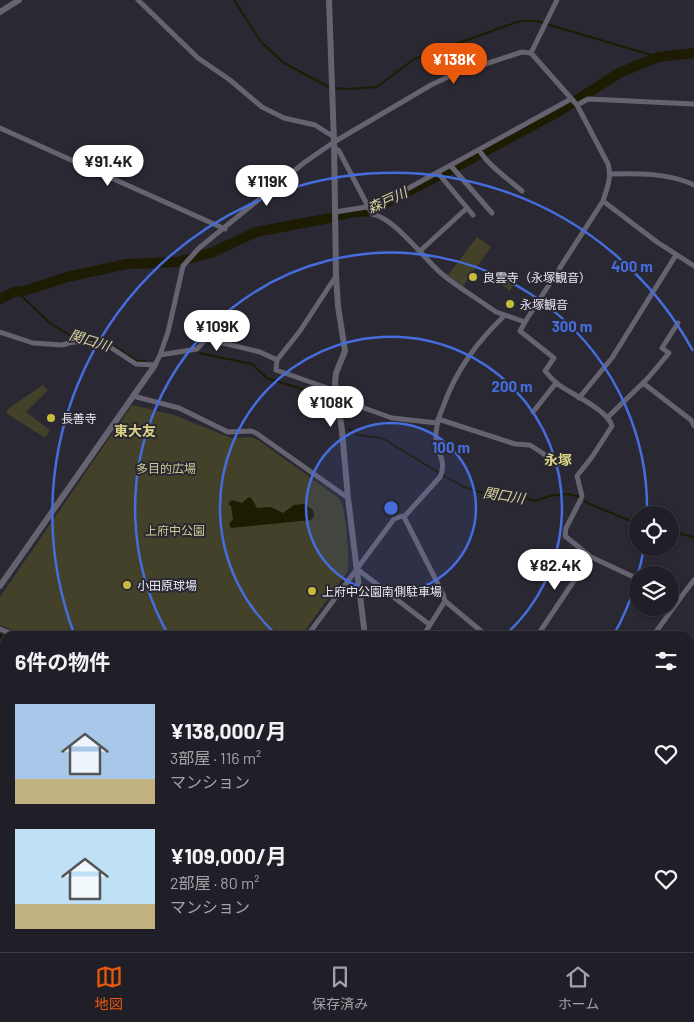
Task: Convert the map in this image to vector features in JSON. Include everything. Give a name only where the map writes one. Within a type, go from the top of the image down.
[{"type":"street","points":[[0,12],[18,0]]},
{"type":"street","points":[[138,0],[198,58],[230,80],[262,107],[284,118],[315,124],[334,142],[371,212],[390,224],[444,275],[496,312],[525,322]]},
{"type":"street","points":[[329,0],[336,275],[338,306],[345,351],[336,373],[336,392],[364,631]]},
{"type":"street","points":[[530,53],[557,0]]},
{"type":"street","points":[[0,586],[155,365],[168,332],[183,266],[189,258],[305,162],[334,142],[431,85],[452,75],[522,52],[530,53],[577,105],[604,155],[610,174],[610,180],[603,201],[520,331],[554,358],[545,371],[556,383],[608,417],[612,426],[577,476],[581,497],[564,532],[565,536],[590,556],[629,575]]},
{"type":"street","points":[[335,212],[367,207],[409,188],[571,99]]},
{"type":"street","points":[[577,105],[588,99],[694,104]]},
{"type":"street","points":[[0,128],[225,229]]},
{"type":"street","points":[[479,150],[482,156],[522,191]]},
{"type":"street","points":[[451,166],[492,212]]},
{"type":"street","points":[[438,173],[473,215]]},
{"type":"street","points":[[610,174],[659,176],[678,179],[694,185]]},
{"type":"street","points":[[603,201],[676,255],[694,266]]},
{"type":"street","points":[[420,252],[467,208]]},
{"type":"street","points":[[578,398],[612,358],[676,255]]},
{"type":"street","points":[[336,275],[300,331],[277,360],[276,370],[336,392],[364,408],[392,418],[438,421],[516,444],[530,445],[559,464]]},
{"type":"street","points":[[311,631],[394,519],[404,517],[441,474],[442,459],[436,438],[438,421],[455,377],[478,342],[505,315]]},
{"type":"street","points":[[608,417],[643,383],[669,353],[662,348],[678,323]]},
{"type":"street","points":[[0,332],[33,343],[62,345],[73,342],[107,345],[136,364],[155,365]]},
{"type":"street","points":[[160,356],[196,348],[206,339],[260,352],[277,360]]},
{"type":"street","points":[[533,412],[556,383]]},
{"type":"street","points":[[643,383],[691,420],[694,426]]},
{"type":"street","points":[[133,396],[179,408],[228,432],[251,431],[256,433],[348,498]]},
{"type":"street","points":[[404,517],[443,594],[444,601],[426,631]]},
{"type":"street","points":[[540,631],[590,556]]},
{"type":"street","points":[[356,568],[430,625]]},
{"type":"street","points":[[657,631],[694,580]]},
{"type":"street","points":[[444,601],[481,631]]},
{"type":"green space","points":[[477,237],[491,247],[463,286],[448,275]]},
{"type":"green space","points":[[502,271],[515,278],[515,283],[510,291],[496,280]]},
{"type":"green space","points":[[43,385],[48,390],[26,412],[50,430],[45,438],[6,413],[9,408]]},
{"type":"green space","name":"上府中公園","points":[[132,405],[174,415],[231,438],[249,437],[258,440],[339,498],[342,504],[346,522],[348,571],[305,631],[13,631],[0,625],[0,597]]},
{"type":"shaded area","points":[[249,497],[257,508],[271,507],[283,513],[294,505],[305,504],[313,510],[314,516],[311,520],[231,528],[229,524],[233,519],[231,506],[228,504],[232,500],[242,503]]},
{"type":"waterway","points":[[234,0],[261,42],[284,63],[329,87]]},
{"type":"waterway","points":[[334,88],[377,87],[414,59],[520,21],[536,21],[658,57]]},
{"type":"waterway","name":"森戸川","points":[[0,299],[16,291],[21,292],[67,277],[127,264],[177,262],[211,253],[256,232],[349,213],[370,211],[558,112],[619,73],[658,57],[694,53]]},
{"type":"waterway","name":"関口川","points":[[16,291],[51,324],[73,337],[107,342],[137,361],[145,361]]},
{"type":"waterway","name":"関口川","points":[[199,353],[252,364],[267,378],[317,394],[331,404]]},
{"type":"waterway","name":"関口川","points":[[349,429],[358,435],[382,438],[446,477],[464,487],[479,492],[512,494],[536,501],[549,496],[568,494],[580,497],[587,503],[629,520]]},
{"type":"waterway","name":"関口川","points":[[679,534],[694,537]]},
{"type":"place","name":"良雲寺（永塚観音）","points":[[473,277]]},
{"type":"place","name":"永塚観音","points":[[510,304]]},
{"type":"place","name":"長善寺","points":[[51,418]]},
{"type":"place","name":"小田原球場","points":[[127,585]]},
{"type":"place","name":"上府中公園南側駐車場","points":[[312,591]]},
{"type":"district","name":"東大友","points":[[135,430]]},
{"type":"district","name":"永塚","points":[[558,459]]},
{"type":"park label","name":"多目的広場","points":[[166,468]]}]
